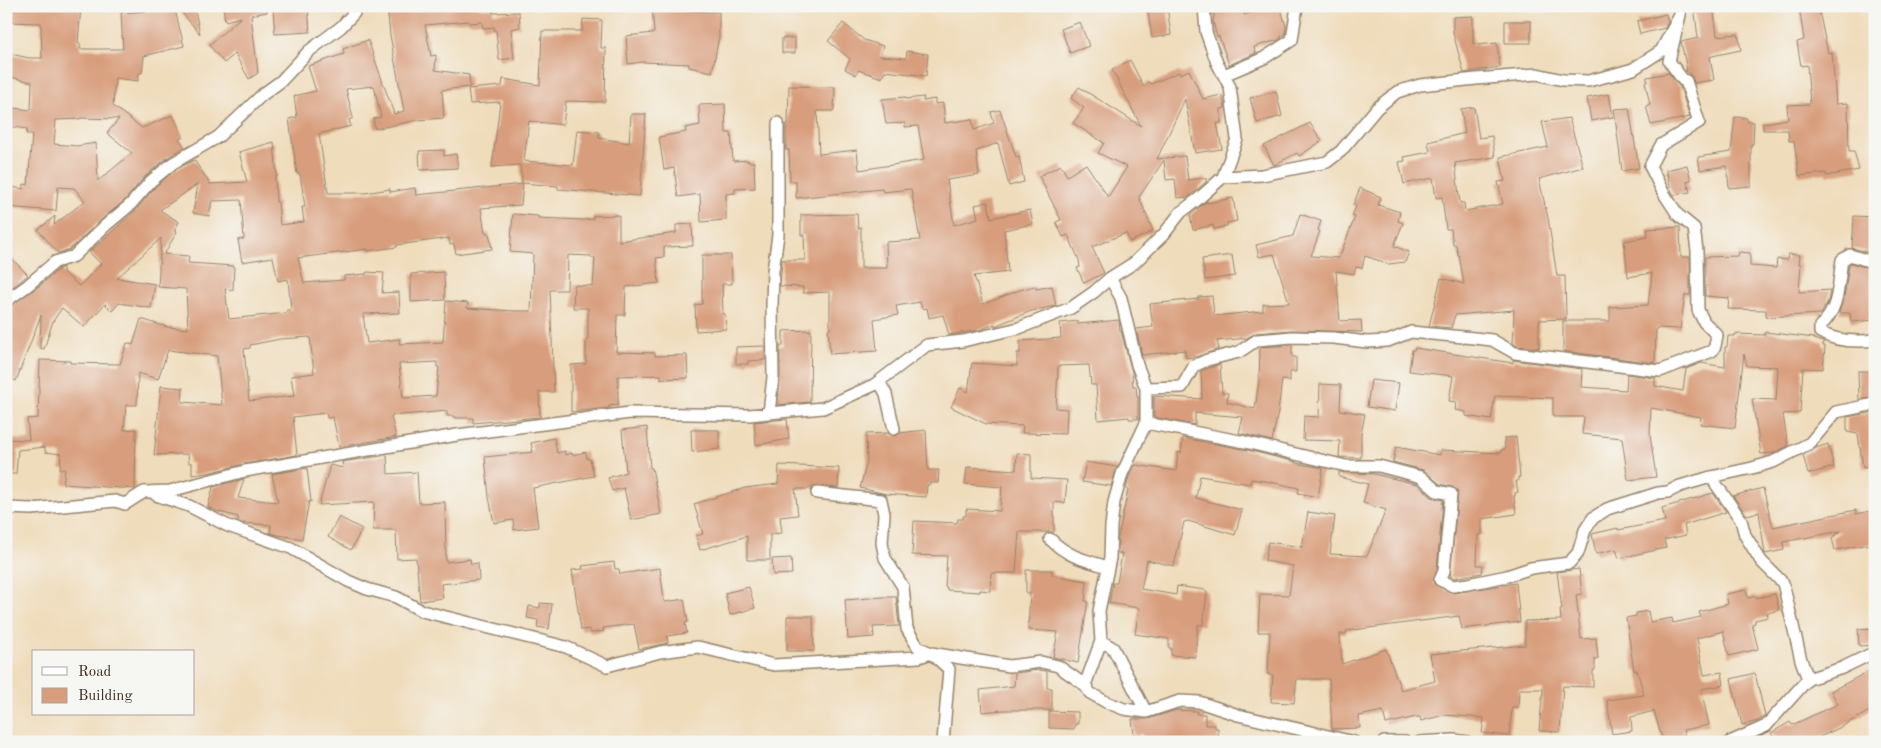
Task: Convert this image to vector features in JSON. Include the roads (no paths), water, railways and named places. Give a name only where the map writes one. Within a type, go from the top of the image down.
[{"type":"street","points":[[6,301],[55,262],[74,256],[106,224],[130,205],[151,182],[173,164],[218,138],[262,95],[281,81],[310,51],[340,27],[354,13],[354,6]]},
{"type":"street","points":[[151,493],[170,491],[245,471],[438,438],[595,416],[630,413],[769,414],[823,408],[879,381],[928,345],[963,342],[1019,328],[1071,308],[1110,278],[1134,263],[1164,234],[1181,212],[1198,200],[1223,177],[1237,139],[1230,87],[1217,63],[1206,32],[1204,6]]},
{"type":"street","points":[[1224,75],[1264,58],[1292,40],[1297,6]]},
{"type":"street","points":[[1223,177],[1262,175],[1327,162],[1341,151],[1377,108],[1397,92],[1420,85],[1537,74],[1563,80],[1588,81],[1633,69],[1661,51],[1680,11]]},
{"type":"street","points":[[1146,388],[1182,387],[1194,366],[1206,360],[1239,352],[1257,340],[1292,337],[1334,338],[1366,342],[1388,341],[1411,332],[1492,340],[1515,353],[1660,371],[1712,351],[1717,336],[1704,322],[1698,310],[1697,251],[1694,228],[1678,215],[1663,192],[1650,166],[1660,145],[1699,122],[1686,81],[1683,80],[1669,61],[1680,11]]},
{"type":"street","points":[[769,414],[773,378],[773,271],[778,236],[778,123]]},
{"type":"street","points":[[1875,262],[1850,255],[1842,260],[1834,308],[1827,320],[1820,326],[1820,332],[1826,336],[1847,340],[1862,342],[1875,340]]},
{"type":"street","points":[[1085,685],[1101,641],[1099,612],[1108,567],[1114,502],[1122,474],[1146,423],[1146,388],[1137,365],[1122,298],[1110,278]]},
{"type":"street","points":[[879,381],[886,394],[894,429]]},
{"type":"street","points":[[1146,423],[1230,439],[1346,466],[1379,466],[1420,477],[1437,491],[1451,494],[1444,571],[1440,580],[1453,586],[1507,576],[1531,568],[1568,563],[1578,553],[1585,530],[1593,518],[1607,510],[1711,477],[1773,462],[1810,443],[1836,412],[1875,404]]},
{"type":"street","points":[[1711,477],[1742,520],[1745,535],[1761,561],[1783,583],[1801,660],[1808,679]]},
{"type":"street","points":[[6,508],[32,509],[115,501],[126,504],[144,492],[151,493],[189,506],[228,526],[291,548],[348,581],[367,589],[396,597],[422,611],[566,646],[607,666],[660,652],[698,647],[774,665],[919,657],[931,653]]},
{"type":"street","points":[[817,492],[882,500],[884,514],[882,543],[885,558],[904,587],[907,629],[918,647],[931,653],[1008,666],[1041,662],[1058,666],[1085,685],[1090,693],[1124,710],[1146,712],[1180,701],[1199,702],[1238,715],[1354,742]]},
{"type":"street","points":[[1050,539],[1062,550],[1077,559],[1108,567]]},
{"type":"street","points":[[1101,641],[1114,648],[1146,712]]},
{"type":"street","points":[[1730,742],[1766,726],[1808,679],[1842,668],[1875,652]]},
{"type":"street","points":[[931,653],[949,669],[944,742]]},
{"type":"street","points":[[1420,742],[1454,740],[1467,742]]},
{"type":"street","points":[[1384,742],[1406,742]]}]
